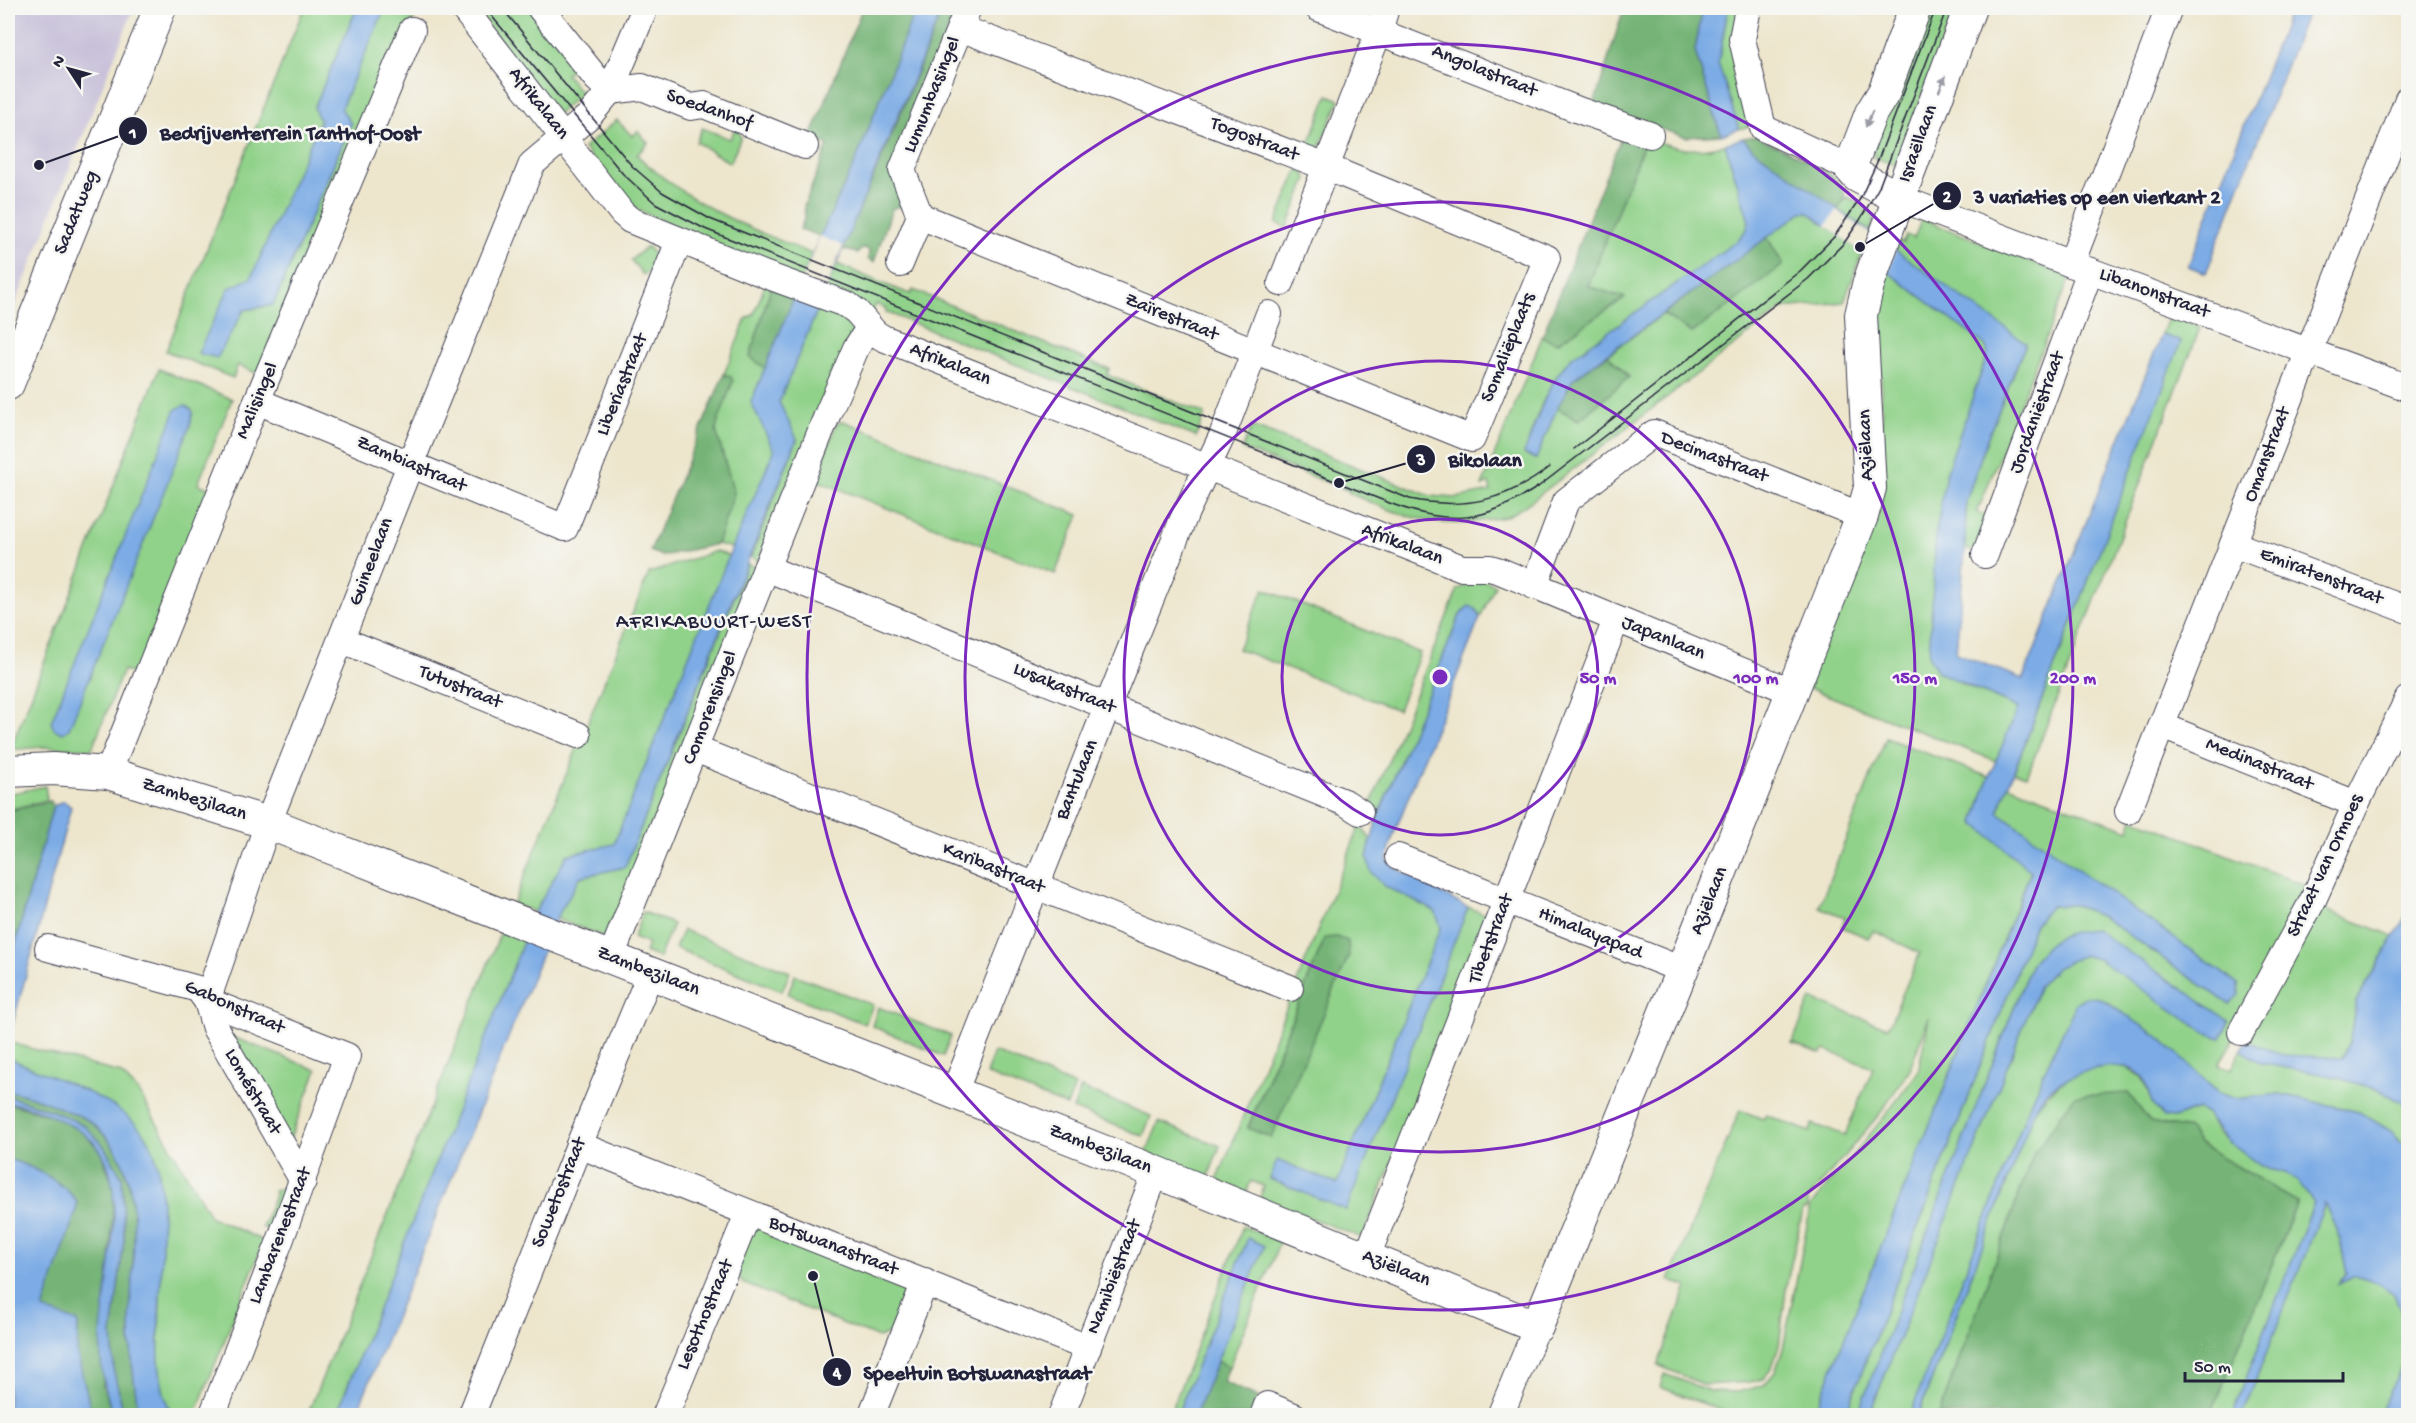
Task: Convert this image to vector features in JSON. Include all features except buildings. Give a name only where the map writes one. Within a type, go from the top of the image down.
[{"type":"street","name":"Sadatweg","points":[[8,384],[160,8]]},
{"type":"street","name":"Afrikalaan","points":[[463,8],[630,220],[848,305],[875,333],[894,342],[1206,468],[1462,568],[1490,568],[1534,585]]},
{"type":"street","points":[[540,8],[596,78],[610,91]]},
{"type":"street","name":"Guineelaan","points":[[207,1001],[268,823],[532,164],[589,116],[610,91],[645,8]]},
{"type":"street","name":"Angolastraat","points":[[1318,8],[1383,19],[1581,111],[1650,135]]},
{"type":"street","points":[[1748,8],[1742,39],[1763,128],[1850,168],[1871,113],[1884,92],[1916,8]]},
{"type":"street","name":"Israëllaan","points":[[1850,168],[1857,176],[1899,198],[1970,8]]},
{"type":"street","name":"Jordaniëstraat","points":[[1985,555],[2169,8]]},
{"type":"street","name":"Togostraat","points":[[964,18],[1547,258]]},
{"type":"street","name":"Lumumbasingel","points":[[920,216],[902,170],[964,18]]},
{"type":"street","points":[[1281,283],[1383,19]]},
{"type":"street","name":"Malisingel","points":[[108,773],[257,400],[412,30]]},
{"type":"street","name":"Soedanhof","points":[[610,91],[642,87],[691,107],[704,105],[805,146]]},
{"type":"street","name":"Omanstraat","points":[[2128,811],[2308,350],[2409,99]]},
{"type":"street","name":"Aziëlaan","points":[[1277,1222],[1537,1327],[1862,516],[1870,488],[1861,315],[1874,268],[1899,198]]},
{"type":"street","name":"Libanonstraat","points":[[1899,198],[2081,268],[2409,388]]},
{"type":"street","points":[[900,264],[920,216]]},
{"type":"street","name":"Zaïrestraat","points":[[920,216],[1472,439]]},
{"type":"street","name":"Liberiastraat","points":[[565,528],[679,241]]},
{"type":"street","name":"Somaliëplaats","points":[[1472,439],[1547,258]]},
{"type":"street","name":"Bantulaan","points":[[954,1093],[1107,707],[1206,468],[1222,436],[1269,314]]},
{"type":"street","name":"Comorensingel","points":[[611,957],[851,359],[869,328]]},
{"type":"street","name":"Zambiastraat","points":[[257,400],[565,528]]},
{"type":"street","name":"Decimastraat","points":[[1534,585],[1566,501],[1654,433],[1862,516]]},
{"type":"street","name":"Emiratenstraat","points":[[2233,543],[2409,610]]},
{"type":"street","name":"Lusakastraat","points":[[766,568],[1346,803],[1360,812]]},
{"type":"street","name":"Japanlaan","points":[[1534,585],[1792,692]]},
{"type":"street","name":"Tibetstraat","points":[[1367,1257],[1616,620]]},
{"type":"street","name":"Tutustraat","points":[[342,640],[578,735]]},
{"type":"street","name":"Straat van Ormoes","points":[[2241,1032],[2313,900],[2356,804],[2409,699]]},
{"type":"street","name":"Medinastraat","points":[[2162,726],[2356,804]]},
{"type":"street","name":"Karibastraat","points":[[695,749],[1290,988]]},
{"type":"street","name":"Zambezilaan","points":[[8,771],[53,770],[108,773],[268,823],[522,924],[651,972],[1277,1222]]},
{"type":"street","name":"Himalayapad","points":[[1398,857],[1682,970]]},
{"type":"street","name":"Gabonstraat","points":[[48,948],[198,989],[207,1001],[347,1056]]},
{"type":"street","name":"Sowetostraat","points":[[471,1416],[651,972]]},
{"type":"street","name":"Loméstraat","points":[[207,1001],[215,1028],[303,1180]]},
{"type":"street","name":"Lambarenestraat","points":[[212,1416],[303,1180],[347,1056]]},
{"type":"street","name":"Botswanastraat","points":[[579,1145],[1088,1348]]},
{"type":"street","name":"Namibiëstraat","points":[[1061,1416],[1156,1172]]},
{"type":"street","name":"Lesothostraat","points":[[664,1416],[748,1214]]},
{"type":"street","points":[[871,1416],[924,1282]]},
{"type":"street","points":[[1500,1416],[1537,1327]]},
{"type":"street","points":[[1263,1416],[1267,1405],[1294,1416]]},
{"type":"shaded area","points":[[8,8],[134,8],[8,322]]},
{"type":"green space","points":[[304,8],[357,8],[314,108],[320,121],[251,279],[229,289],[217,358],[244,310],[273,305],[351,124],[341,108],[385,8],[423,8],[425,10],[406,27],[262,376],[238,365],[233,378],[166,351]]},
{"type":"green space","points":[[474,8],[531,8],[576,67],[566,74],[581,93],[558,114]]},
{"type":"green space","points":[[916,8],[855,163],[820,236],[800,229],[805,217],[804,206],[828,145],[811,137],[862,9]]},
{"type":"green space","points":[[943,8],[956,8],[908,141],[910,211],[898,206],[892,209],[874,262],[868,259],[869,250],[864,248],[857,253],[842,249],[894,130]]},
{"type":"green space","points":[[1624,8],[1703,8],[1695,51],[1721,135],[1686,137],[1593,108]]},
{"type":"green space","points":[[1728,8],[1739,8],[1750,126],[1739,129],[1718,63]]},
{"type":"green space","points":[[1926,8],[1956,8],[1895,165],[1873,157],[1875,154],[1867,151]]},
{"type":"green space","points":[[1328,95],[1340,100],[1319,148],[1312,152],[1307,149]]},
{"type":"green space","points":[[617,120],[632,136],[638,131],[648,143],[637,155],[658,174],[704,204],[753,229],[880,283],[911,294],[913,290],[1109,369],[1107,375],[1205,414],[1196,437],[886,312],[887,309],[876,304],[872,313],[640,211],[624,199],[584,148]]},
{"type":"green space","points":[[736,126],[741,137],[730,163],[696,142],[702,128],[730,139]]},
{"type":"green space","points":[[1624,130],[1646,138],[1588,286],[1625,298],[1557,343],[1542,337]]},
{"type":"green space","points":[[1756,136],[1831,175],[1844,192],[1844,199],[1837,210],[1752,148],[1743,138]]},
{"type":"green space","points":[[1646,138],[1685,149],[1703,149],[1725,144],[1749,221],[1747,229],[1737,241],[1571,358],[1548,391],[1525,454],[1536,459],[1557,408],[1579,420],[1629,377],[1608,355],[1663,314],[1692,333],[1783,264],[1767,237],[1802,212],[1808,212],[1826,225],[1847,197],[1856,201],[1875,217],[1844,302],[1783,308],[1533,500],[1503,518],[1450,523],[1416,518],[1382,507],[1349,491],[1242,449],[1252,426],[1430,496],[1456,498],[1491,491],[1489,483],[1482,486],[1542,337],[1557,343],[1624,298],[1588,286]]},
{"type":"green space","points":[[1298,170],[1304,172],[1307,179],[1287,228],[1276,223]]},
{"type":"green space","points":[[1922,219],[2070,277],[1977,513],[1993,517],[1979,553],[1965,548],[1966,501],[1987,439],[2026,343],[1895,251],[1899,241],[1903,243],[1906,235],[1914,238]]},
{"type":"green space","points":[[1767,237],[1783,265],[1692,333],[1663,314]]},
{"type":"green space","points":[[647,246],[658,259],[656,265],[643,275],[631,260]]},
{"type":"green space","points":[[1888,272],[1986,345],[1988,353],[1974,392],[1929,657],[1963,684],[2019,708],[1996,761],[1806,687],[1883,478],[1881,378],[1876,308]]},
{"type":"green space","points":[[765,285],[771,287],[750,357],[765,368],[751,402],[775,450],[732,548],[717,544],[734,493],[716,431],[731,377],[724,374],[746,319],[754,314]]},
{"type":"green space","points":[[771,287],[795,296],[765,368],[750,357]]},
{"type":"green space","points":[[819,306],[834,312],[855,332],[758,561],[751,557],[797,440],[779,402]]},
{"type":"green space","points":[[2168,318],[2181,318],[2200,328],[2027,776],[2014,772],[2180,342],[2162,334]]},
{"type":"green space","points":[[1608,355],[1629,377],[1579,420],[1557,408],[1573,379]]},
{"type":"green space","points":[[159,369],[232,399],[198,484],[211,489],[139,676],[123,670],[92,749],[44,747],[10,750]]},
{"type":"green space","points":[[724,374],[731,377],[733,381],[716,431],[734,493],[717,544],[662,556],[650,551]]},
{"type":"green space","points":[[843,421],[1079,515],[1055,574],[818,481],[816,476],[837,423]]},
{"type":"green space","points":[[716,551],[729,556],[614,845],[567,855],[535,912],[513,904],[649,573]]},
{"type":"green space","points":[[748,564],[760,568],[614,940],[556,919],[580,877],[625,867]]},
{"type":"green space","points":[[1482,579],[1495,585],[1480,618],[1476,609],[1461,613],[1377,819],[1369,809],[1458,589]]},
{"type":"green space","points":[[1264,589],[1420,653],[1398,710],[1238,649]]},
{"type":"green space","points":[[1886,738],[1989,777],[1974,823],[2031,870],[1814,1415],[1721,1415],[1722,1411],[1660,1387],[1664,1374],[1710,1391],[1738,1392],[1764,1385],[1775,1372],[1783,1349],[1811,1205],[1885,1116],[1918,1072],[1929,1017],[1910,1069],[1882,1111],[1808,1199],[1808,1208],[1803,1210],[1787,1282],[1779,1346],[1772,1368],[1763,1379],[1704,1385],[1658,1365],[1687,1287],[1669,1280],[1740,1110],[1763,1119],[1766,1115],[1810,1132],[1812,1124],[1845,1135],[1873,1068],[1825,1050],[1821,1054],[1792,1043],[1811,999],[1888,1028],[1920,953],[1874,931],[1868,938],[1842,927],[1845,917],[1819,907]]},
{"type":"green space","points":[[2008,785],[2129,830],[2133,818],[2307,886],[2232,1042],[2219,1064],[2231,1070],[2317,907],[2394,936],[2356,1002],[2350,1040],[2332,1076],[2380,1090],[2408,1106],[2408,1151],[2391,1131],[2359,1112],[2280,1094],[2236,1099],[2218,1093],[2162,1039],[2085,997],[2076,1003],[2032,1099],[1910,1415],[1869,1415],[2039,986],[2056,968],[2083,955],[2098,959],[2229,1022],[2095,929],[2048,945],[2031,964],[1857,1415],[1845,1416],[2035,924],[2051,906],[2076,905],[2104,918],[2229,1004],[2238,984],[1998,813]]},
{"type":"green space","points":[[45,786],[47,800],[8,810],[8,794]]},
{"type":"green space","points":[[51,801],[53,806],[8,971],[8,811]]},
{"type":"green space","points":[[1360,825],[1371,840],[1367,857],[1386,887],[1435,911],[1441,927],[1337,1184],[1278,1161],[1270,1179],[1346,1209],[1468,907],[1489,916],[1362,1238],[1260,1198],[1264,1186],[1251,1181],[1246,1193],[1217,1181]],"holes":[[[1325,938],[1271,1138],[1248,1127]]]},
{"type":"green space","points":[[643,912],[673,924],[659,958],[645,952],[648,944],[633,938]]},
{"type":"green space","points":[[502,929],[525,941],[336,1415],[307,1416]]},
{"type":"green space","points":[[683,930],[790,972],[782,991],[675,948]]},
{"type":"green space","points":[[1336,937],[1348,941],[1349,955],[1271,1138],[1248,1128],[1325,938]]},
{"type":"green space","points":[[795,975],[873,1005],[865,1024],[788,994]]},
{"type":"green space","points":[[878,1007],[951,1036],[943,1056],[872,1026]]},
{"type":"green space","points":[[230,1036],[317,1070],[289,1141]]},
{"type":"green space","points":[[8,1042],[120,1073],[139,1092],[211,1217],[264,1241],[195,1415],[172,1415],[165,1401],[158,1360],[163,1211],[97,1097],[11,1060]]},
{"type":"green space","points":[[994,1052],[1075,1086],[1067,1106],[986,1074]]},
{"type":"green space","points":[[2112,1066],[2128,1069],[2142,1077],[2152,1103],[2173,1118],[2198,1109],[2206,1114],[2219,1134],[2261,1165],[2285,1173],[2298,1182],[2314,1203],[2232,1415],[2211,1415],[2297,1202],[2198,1143],[2189,1129],[2150,1122],[2128,1093],[2034,1153],[1939,1415],[1918,1416],[2034,1111],[2050,1092],[2067,1079],[2088,1070]]},
{"type":"green space","points":[[1081,1088],[1151,1116],[1143,1136],[1073,1109]]},
{"type":"green space","points":[[8,1091],[36,1099],[86,1119],[108,1140],[122,1162],[130,1187],[133,1213],[130,1332],[132,1368],[140,1415],[124,1415],[114,1372],[112,1334],[124,1239],[122,1177],[84,1125],[55,1112],[8,1096]]},
{"type":"green space","points":[[2128,1093],[2150,1122],[2189,1129],[2198,1143],[2297,1202],[2211,1415],[1939,1415],[2034,1153],[2075,1096]]},
{"type":"green space","points":[[8,1103],[53,1116],[80,1130],[100,1150],[114,1187],[103,1387],[113,1415],[92,1415],[77,1353],[78,1322],[42,1310],[76,1211],[77,1201],[62,1186],[46,1175],[8,1159]]},
{"type":"green space","points":[[1159,1122],[1220,1146],[1208,1178],[1146,1153]]},
{"type":"green space","points":[[287,1187],[268,1230],[262,1227],[275,1195],[273,1191]]},
{"type":"green space","points":[[2325,1203],[2340,1239],[2347,1274],[2338,1283],[2355,1276],[2379,1283],[2394,1295],[2405,1319],[2406,1358],[2378,1415],[2242,1416]]},
{"type":"green space","points":[[755,1222],[910,1286],[890,1333],[879,1338],[742,1283],[736,1270]]},
{"type":"green space","points":[[1243,1226],[1280,1242],[1229,1367],[1217,1361],[1264,1246],[1248,1239],[1177,1415],[1169,1416]]},
{"type":"green space","points":[[1217,1361],[1229,1367],[1223,1382],[1258,1397],[1250,1415],[1195,1416]]},
{"type":"water","points":[[357,8],[385,8],[341,108],[351,124],[273,305],[244,310],[217,358],[198,353],[229,288],[251,278],[320,121],[314,108]]},
{"type":"water","points":[[916,8],[943,8],[779,402],[797,439],[625,867],[580,877],[556,919],[356,1415],[336,1416],[535,912],[567,855],[614,844],[732,548],[774,451],[751,402],[815,247],[855,163]]},
{"type":"water","points":[[1703,8],[1728,8],[1718,63],[1739,129],[1721,135],[1695,51]]},
{"type":"water","points":[[2291,8],[2309,8],[2206,273],[2188,266]]},
{"type":"water","points":[[1743,138],[1752,148],[2026,343],[1987,439],[1966,501],[1965,548],[1956,653],[2023,679],[2162,334],[2181,342],[1998,812],[2238,984],[2239,995],[2229,1004],[2104,918],[2076,905],[2051,906],[2035,924],[1845,1415],[1814,1415],[2031,871],[1974,823],[1989,777],[2018,708],[1938,672],[1929,657],[1936,533],[1946,474],[1988,353],[1985,345],[1808,212],[1802,212],[1573,379],[1557,408],[1536,459],[1524,454],[1549,391],[1562,368],[1571,358],[1737,241],[1747,229],[1749,221],[1725,144]]},
{"type":"water","points":[[185,405],[193,411],[190,426],[69,729],[63,733],[54,729],[51,722],[176,409]]},
{"type":"water","points":[[1469,606],[1476,609],[1480,618],[1393,836],[1387,860],[1397,869],[1468,908],[1346,1210],[1270,1179],[1277,1160],[1337,1184],[1441,927],[1435,911],[1386,887],[1371,872],[1367,857],[1377,819],[1461,613]]},
{"type":"water","points":[[64,801],[71,807],[8,1042],[8,971],[53,806]]},
{"type":"water","points":[[2408,912],[2408,1106],[2380,1090],[2332,1076],[2260,1063],[2242,1050],[2246,1041],[2284,1055],[2342,1058],[2350,1040],[2356,1002]]},
{"type":"water","points":[[2095,929],[2229,1021],[2221,1038],[2204,1032],[2098,959],[2083,955],[2056,968],[2039,986],[1869,1415],[1857,1415],[2031,964],[2058,937]]},
{"type":"water","points":[[2085,997],[2100,998],[2162,1039],[2218,1093],[2236,1099],[2280,1094],[2359,1112],[2391,1131],[2408,1151],[2408,1415],[2378,1415],[2406,1358],[2405,1319],[2394,1295],[2379,1283],[2355,1276],[2337,1285],[2347,1274],[2340,1239],[2325,1204],[2242,1415],[2232,1415],[2314,1203],[2298,1182],[2285,1173],[2261,1166],[2227,1141],[2206,1114],[2198,1109],[2173,1118],[2163,1117],[2153,1104],[2142,1076],[2133,1070],[2108,1067],[2080,1073],[2056,1085],[2045,1094],[2034,1111],[1918,1415],[1910,1415],[2032,1099],[2076,1003]]},
{"type":"water","points":[[8,1042],[11,1059],[82,1089],[109,1104],[122,1112],[147,1138],[154,1154],[162,1199],[159,1355],[161,1380],[172,1415],[139,1414],[130,1335],[134,1215],[130,1188],[122,1163],[109,1140],[86,1119],[36,1099],[8,1091]]},
{"type":"water","points":[[8,1096],[55,1112],[84,1125],[103,1145],[122,1177],[124,1239],[112,1334],[114,1372],[124,1415],[113,1415],[105,1385],[101,1356],[101,1335],[114,1214],[113,1190],[108,1168],[100,1150],[84,1133],[44,1113],[8,1103]]},
{"type":"water","points":[[8,1159],[46,1175],[62,1186],[77,1201],[76,1211],[43,1309],[78,1322],[77,1353],[92,1415],[65,1416],[49,1411],[43,1415],[8,1415]]},
{"type":"water","points":[[1248,1238],[1264,1246],[1195,1415],[1177,1415]]},
{"type":"pier","points":[[1837,210],[1895,251],[1888,272],[1826,226]]},
{"type":"pier","points":[[820,236],[843,246],[819,306],[795,296]]},
{"type":"tram line","points":[[485,8],[623,174],[655,203],[705,229],[1392,504],[1433,516],[1450,518],[1484,514],[1501,508],[1538,487],[1808,279],[1844,243],[1879,187],[1947,8]]},
{"type":"tram line","points":[[502,8],[632,166],[662,192],[710,219],[1410,499],[1448,503],[1484,500],[1517,488],[1550,467]]},
{"type":"tram line","points":[[1574,449],[1800,271],[1834,237],[1860,199],[1878,160],[1936,8]]},
{"type":"place","name":"Bedrijventerrein Tanthof-Oost","points":[[39,165]]},
{"type":"place","name":"3 variaties op een vierkant 2","points":[[1860,247]]},
{"type":"place","name":"Bikolaan","points":[[1339,483]]},
{"type":"place","name":"Speeltuin Botswanastraat","points":[[813,1276]]},
{"type":"district","name":"AFRIKABUURT-WEST","points":[[714,623]]}]
